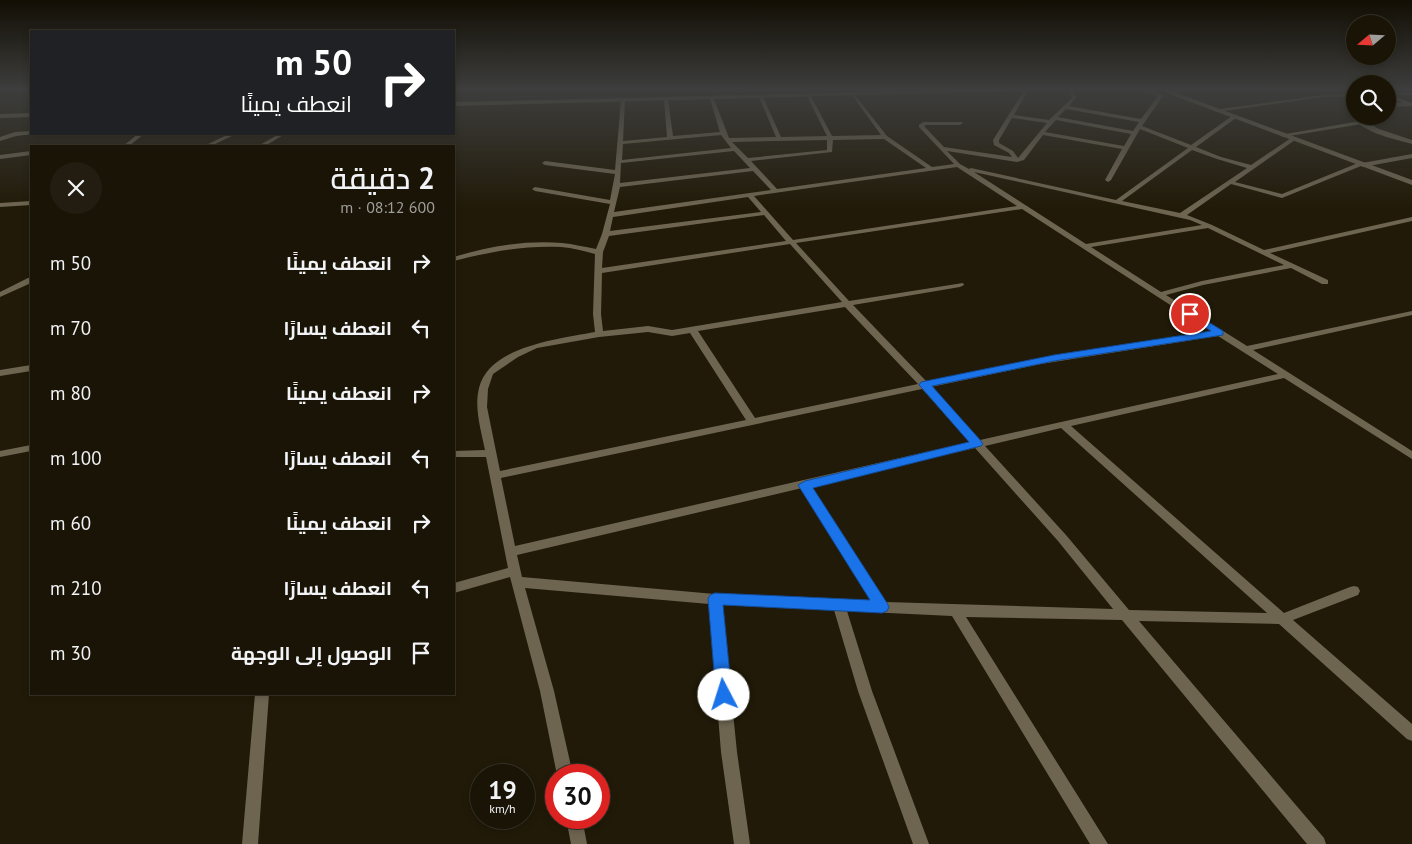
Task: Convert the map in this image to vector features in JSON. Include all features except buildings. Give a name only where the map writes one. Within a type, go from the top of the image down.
[{"type":"street","points":[[599,334],[598,252],[606,234],[617,185],[621,128]]},
{"type":"street","points":[[669,128],[670,137]]},
{"type":"street","points":[[722,128],[734,149],[775,190]]},
{"type":"street","points":[[775,128],[779,138]]},
{"type":"street","points":[[746,160],[826,152],[831,148],[830,138],[825,128]]},
{"type":"street","points":[[879,128],[885,137],[930,168]]},
{"type":"street","points":[[926,128],[942,148],[962,166],[1412,456]]},
{"type":"street","points":[[1003,128],[996,140],[996,144],[1011,152],[1017,160]]},
{"type":"street","points":[[942,148],[1017,160],[1022,159],[1045,128]]},
{"type":"street","points":[[1105,128],[1134,133]]},
{"type":"street","points":[[1108,180],[1138,128]]},
{"type":"street","points":[[1143,128],[1219,158],[1251,167]]},
{"type":"street","points":[[1118,201],[1219,128]]},
{"type":"street","points":[[1263,128],[1412,183]]},
{"type":"street","points":[[1282,135],[1325,128]]},
{"type":"street","points":[[1375,128],[1412,142]]},
{"type":"street","points":[[0,140],[16,134],[30,133]]},
{"type":"street","points":[[620,143],[723,133]]},
{"type":"street","points":[[1041,133],[1126,148]]},
{"type":"street","points":[[127,145],[140,135]]},
{"type":"street","points":[[209,145],[231,135]]},
{"type":"street","points":[[263,145],[280,135]]},
{"type":"street","points":[[727,140],[885,137]]},
{"type":"street","points":[[1182,215],[1293,139]]},
{"type":"street","points":[[545,163],[618,167],[734,149]]},
{"type":"street","points":[[0,158],[30,153]]},
{"type":"street","points":[[1229,182],[1282,196],[1362,164],[1412,156]]},
{"type":"street","points":[[610,214],[930,168],[962,166],[1182,215],[1210,226],[1325,282]]},
{"type":"street","points":[[617,185],[753,168]]},
{"type":"street","points":[[534,189],[612,202]]},
{"type":"street","points":[[749,194],[846,304],[924,385],[1062,538],[1318,844]]},
{"type":"street","points":[[0,205],[30,203]]},
{"type":"street","points":[[598,271],[1024,207]]},
{"type":"street","points":[[606,234],[766,213]]},
{"type":"street","points":[[1263,252],[1412,220]]},
{"type":"street","points":[[1084,246],[1210,226]]},
{"type":"street","points":[[455,259],[468,254],[561,245],[598,252]]},
{"type":"street","points":[[1161,294],[1202,283],[1291,266]]},
{"type":"street","points":[[0,294],[30,280]]},
{"type":"street","points":[[563,764],[547,691],[516,576],[490,453],[482,407],[483,389],[488,373],[515,354],[535,346],[599,334],[648,329],[672,334],[960,285]]},
{"type":"street","points":[[1245,349],[1412,313]]},
{"type":"street","points":[[693,330],[752,421]]},
{"type":"street","points":[[495,476],[1040,361],[1220,333]]},
{"type":"street","points":[[0,372],[30,368]]},
{"type":"street","points":[[511,552],[977,444],[1286,375]]},
{"type":"street","points":[[1063,425],[1412,734]]},
{"type":"street","points":[[0,454],[30,448]]},
{"type":"street","points":[[455,454],[490,453]]},
{"type":"street","points":[[805,485],[882,607]]},
{"type":"street","points":[[455,588],[516,576],[715,599],[956,611],[1282,619],[1354,591]]},
{"type":"street","points":[[715,599],[729,752],[742,844]]},
{"type":"street","points":[[839,605],[865,691],[921,844]]},
{"type":"street","points":[[956,611],[1100,844]]},
{"type":"street","points":[[250,844],[262,695]]},
{"type":"street","points":[[576,829],[579,844]]},
{"type":"route","points":[[724,695],[715,599],[882,607],[805,485],[977,444],[924,385],[1054,358],[1220,333],[1190,314]]}]
